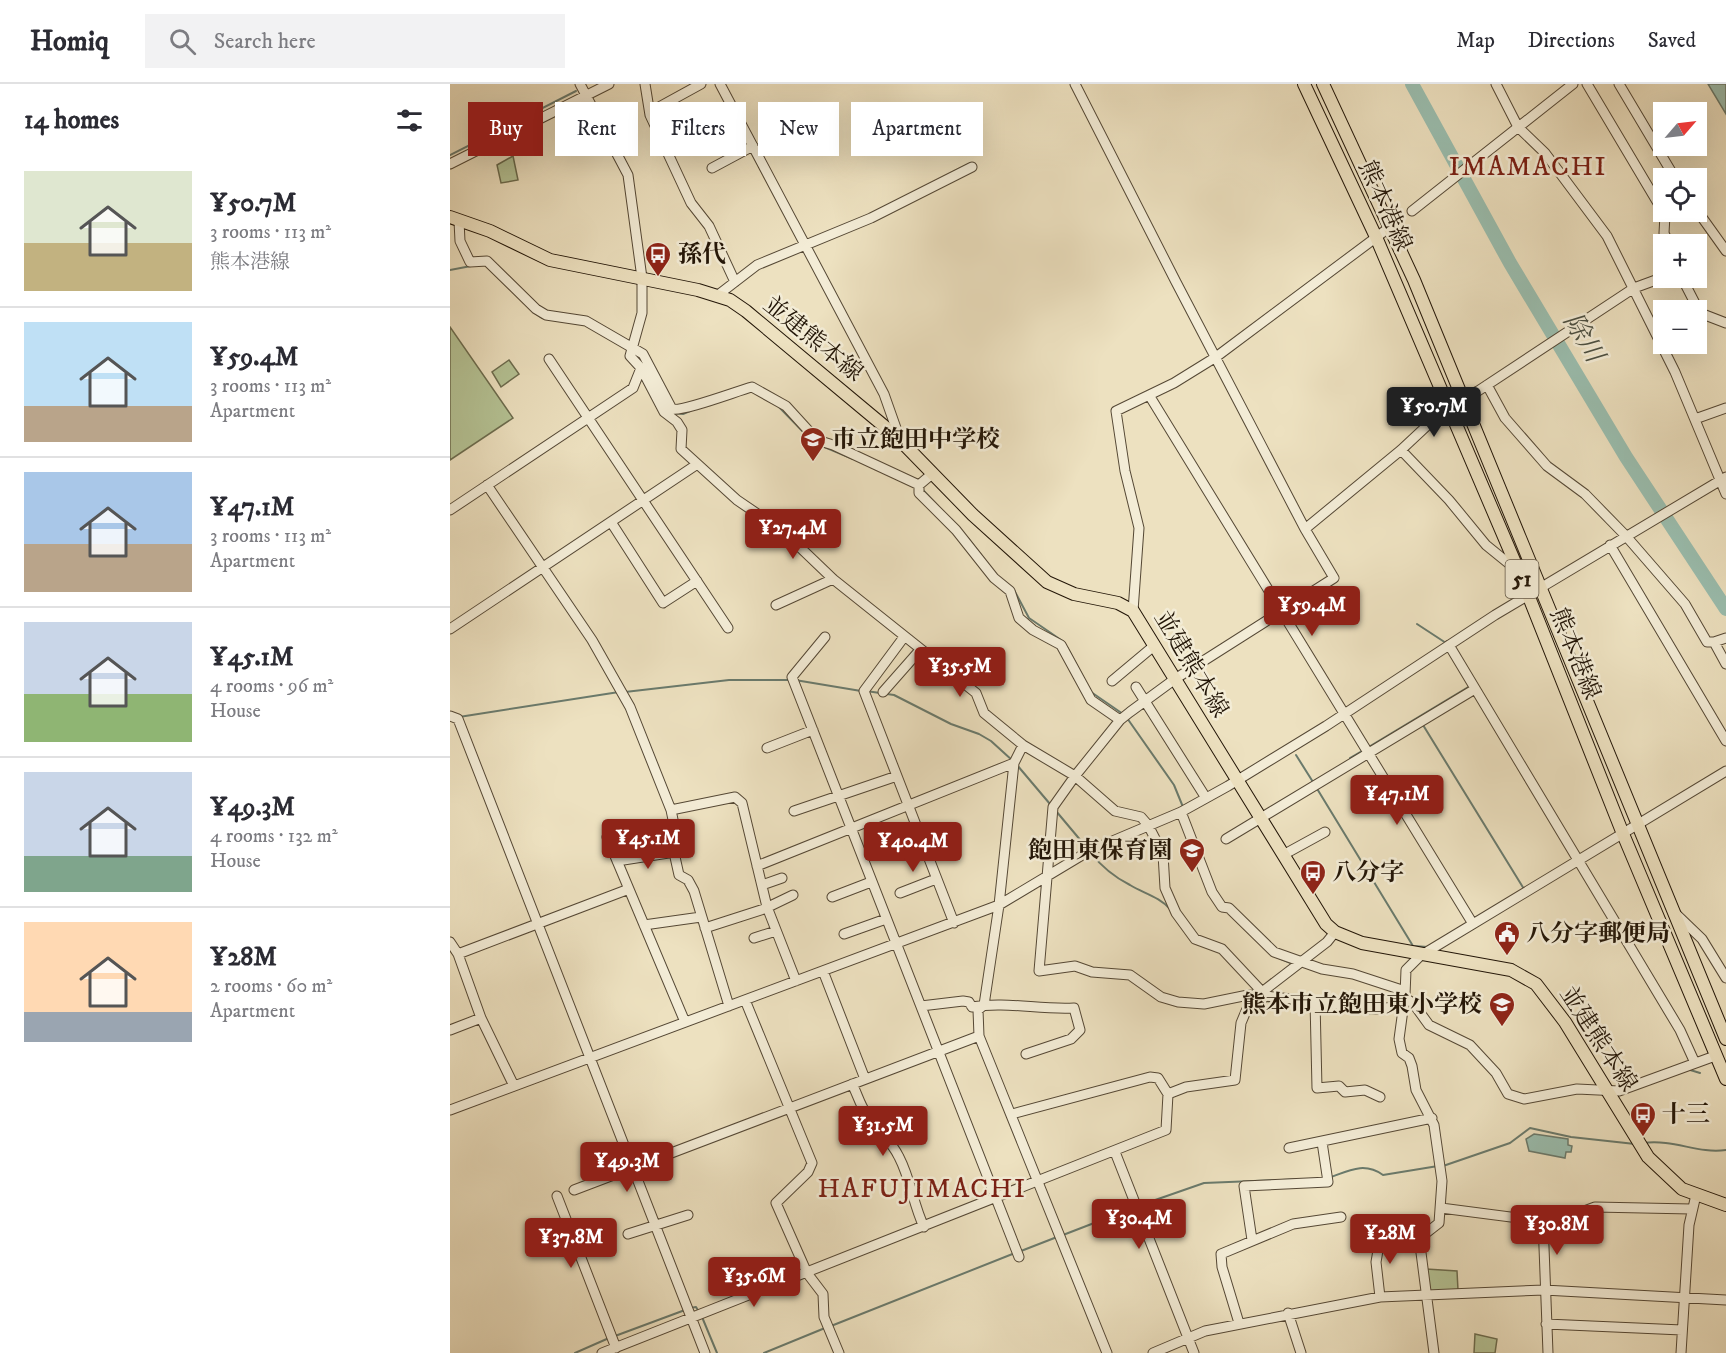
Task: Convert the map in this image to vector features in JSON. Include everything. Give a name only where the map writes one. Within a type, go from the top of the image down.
[{"type":"main road","name":"熊本港線","points":[[1304,84],[1376,237],[1519,572],[1534,591],[1637,825],[1726,1039]]},
{"type":"main road","name":"熊本港線","points":[[1323,84],[1390,227],[1462,397],[1623,834],[1726,1079]]},
{"type":"main road","name":"並建熊本線","points":[[454,219],[511,240],[550,260],[579,268],[642,278],[717,295],[746,311],[896,436],[983,524],[1052,585],[1074,594],[1118,603],[1133,611],[1326,924],[1335,932],[1362,943],[1511,970],[1536,984],[1553,1004],[1654,1164],[1682,1189],[1726,1205]]},
{"type":"street","points":[[580,84],[628,175],[642,278],[642,313],[630,356],[641,368],[664,412],[677,422],[682,430],[681,449],[737,500],[784,532],[833,579],[904,638],[976,693],[984,713],[1023,745],[1076,776],[1115,811],[1141,817],[1148,825],[1163,854],[1165,888],[1176,913],[1195,939],[1222,950],[1264,994]]},
{"type":"street","points":[[450,164],[609,84]]},
{"type":"street","points":[[645,84],[650,112]]},
{"type":"street","points":[[668,102],[701,84]]},
{"type":"street","points":[[720,84],[884,394],[896,428],[896,436]]},
{"type":"street","points":[[1075,84],[1305,529],[1334,578],[1175,679],[1120,720],[1076,776],[1053,807],[1039,971],[1075,966],[1092,972],[1130,975],[1161,997],[1204,1005],[1248,995],[1264,994],[1376,1009],[1405,998]]},
{"type":"street","points":[[1496,84],[1518,128],[1545,153],[1598,222],[1634,288],[1675,372],[1723,479],[1726,494]]},
{"type":"street","points":[[1412,211],[1573,84]]},
{"type":"street","points":[[1587,84],[1665,215],[1664,234]]},
{"type":"street","points":[[1620,84],[1669,168]]},
{"type":"street","points":[[712,168],[753,146]]},
{"type":"street","points":[[670,156],[691,202],[709,226],[735,282]]},
{"type":"street","points":[[717,295],[757,265],[871,218],[972,167]]},
{"type":"street","points":[[454,219],[460,241],[470,262],[487,261],[536,309],[546,315],[586,321],[632,347],[647,361],[659,390],[672,409],[681,410],[720,395],[752,387],[758,388],[786,406],[816,440],[832,445],[919,485]]},
{"type":"street","points":[[1705,222],[1726,251]]},
{"type":"street","points":[[1133,611],[1139,528],[1125,471],[1116,411],[1216,357],[1390,227]]},
{"type":"street","points":[[1305,529],[1462,397],[1487,385],[1634,288],[1653,281]]},
{"type":"street","points":[[1687,288],[1700,313],[1726,324]]},
{"type":"street","points":[[549,359],[728,628]]},
{"type":"street","points":[[450,510],[633,388],[641,368]]},
{"type":"street","points":[[1487,385],[1505,418],[1547,466],[1586,494],[1626,536],[1684,604],[1707,642],[1726,638]]},
{"type":"street","points":[[1149,395],[1473,924]]},
{"type":"street","points":[[1695,419],[1726,408]]},
{"type":"street","points":[[1401,450],[1449,500],[1486,545],[1519,572]]},
{"type":"street","points":[[450,629],[696,465]]},
{"type":"street","points":[[932,474],[919,485],[919,493],[956,530],[994,578],[1010,591],[1019,618],[1033,630],[1061,645],[1084,691],[1120,720]]},
{"type":"street","points":[[450,1110],[999,905],[1099,846],[1181,812],[1237,781],[1534,591],[1723,479]]},
{"type":"street","points":[[487,485],[592,640],[617,684],[649,750],[671,810],[678,846],[675,852],[679,875],[691,884],[729,1006]]},
{"type":"street","points":[[611,522],[663,603],[697,581]]},
{"type":"street","points":[[1610,545],[1726,741]]},
{"type":"street","points":[[776,605],[833,579]]},
{"type":"street","points":[[825,637],[792,677],[1019,1257]]},
{"type":"street","points":[[904,638],[864,691],[954,923]]},
{"type":"street","points":[[1714,642],[1726,664]]},
{"type":"street","points":[[1112,681],[1155,645]]},
{"type":"street","points":[[1449,645],[1680,1030],[1695,1063]]},
{"type":"street","points":[[883,692],[920,650]]},
{"type":"street","points":[[1136,687],[1206,798]]},
{"type":"street","points":[[1226,838],[1475,688]]},
{"type":"street","points":[[450,716],[458,719],[705,1353]]},
{"type":"street","points":[[767,748],[813,730]]},
{"type":"street","points":[[1023,745],[1014,763],[999,905],[984,1005],[978,1010],[979,1036],[1040,1181],[1107,1353]]},
{"type":"street","points":[[757,866],[1014,763]]},
{"type":"street","points":[[1434,1353],[1421,1237],[1439,1223],[1442,1181],[1432,1118],[1416,1090],[1412,1066],[1409,1058],[1402,1053],[1399,1039],[1405,998],[1406,970],[1426,953],[1726,771]]},
{"type":"street","points":[[794,811],[897,776]]},
{"type":"street","points":[[671,810],[738,798],[742,803],[767,907],[796,981]]},
{"type":"street","points":[[1181,812],[1212,892],[1222,907],[1230,908],[1274,952],[1300,962],[1353,974],[1405,998],[1413,1003],[1429,1025],[1470,1045],[1496,1073],[1508,1094],[1524,1098],[1577,1089],[1618,1091],[1715,1056]]},
{"type":"street","points":[[1283,855],[1325,832]]},
{"type":"street","points":[[607,837],[685,1022]]},
{"type":"street","points":[[617,861],[675,852]]},
{"type":"street","points":[[762,885],[783,878]]},
{"type":"street","points":[[900,893],[936,879]]},
{"type":"street","points":[[832,897],[871,882]]},
{"type":"street","points":[[458,954],[629,889]]},
{"type":"street","points":[[705,928],[767,907],[793,895]]},
{"type":"street","points":[[1673,912],[1702,939],[1726,978]]},
{"type":"street","points":[[644,925],[701,917]]},
{"type":"street","points":[[844,934],[886,919]]},
{"type":"street","points":[[754,938],[776,931]]},
{"type":"street","points":[[1168,1094],[1176,1089],[1235,1080],[1241,1023],[1246,1011],[1300,962],[1327,942],[1335,932]]},
{"type":"street","points":[[450,942],[458,954],[481,1017],[514,1086]]},
{"type":"street","points":[[823,970],[865,1079]]},
{"type":"street","points":[[746,1000],[788,1109],[812,1163],[808,1172],[776,1203],[807,1273],[823,1294],[824,1317],[839,1353]]},
{"type":"street","points":[[921,1006],[963,1001],[969,1002],[972,1007],[984,1005],[1036,1006],[1048,1010],[1074,1008],[1080,1030],[1071,1039],[1026,1054]]},
{"type":"street","points":[[1316,1001],[1317,1088],[1339,1086],[1345,1092],[1365,1090],[1380,1097]]},
{"type":"street","points":[[450,1030],[481,1017]]},
{"type":"street","points":[[574,1190],[979,1036]]},
{"type":"street","points":[[602,1353],[613,1341],[691,1318],[1166,1130],[1168,1094],[1158,1078],[1150,1077],[1012,1114]]},
{"type":"street","points":[[852,1084],[866,1113],[884,1133],[899,1157],[911,1185],[913,1203],[924,1227]]},
{"type":"street","points":[[1288,1148],[1432,1118]]},
{"type":"street","points":[[1252,1240],[1244,1186],[1328,1182],[1322,1142]]},
{"type":"street","points":[[1114,1152],[1194,1353]]},
{"type":"street","points":[[1681,1353],[1691,1209],[1696,1195]]},
{"type":"street","points":[[557,1196],[613,1341]]},
{"type":"street","points":[[1441,1208],[1574,1224],[1587,1210],[1595,1207],[1691,1209]]},
{"type":"street","points":[[628,1234],[688,1215]]},
{"type":"street","points":[[1239,1323],[1220,1257],[1225,1251],[1293,1224],[1341,1217]]},
{"type":"street","points":[[1543,1221],[1548,1353]]},
{"type":"street","points":[[1380,1297],[1376,1262],[1381,1233]]},
{"type":"street","points":[[1153,1353],[1205,1331],[1287,1313],[1380,1297],[1426,1293],[1544,1290],[1726,1300]]},
{"type":"street","points":[[1287,1313],[1300,1353]]},
{"type":"street","points":[[1546,1324],[1682,1330]]},
{"type":"shaded area","points":[[1708,84],[1726,84],[1726,114]]},
{"type":"shaded area","points":[[513,156],[518,180],[501,183],[497,165]]},
{"type":"shaded area","points":[[450,327],[513,418],[450,460]]},
{"type":"shaded area","points":[[509,360],[519,374],[501,387],[492,372]]},
{"type":"shaded area","points":[[1534,1134],[1568,1139],[1568,1145],[1572,1146],[1571,1152],[1566,1152],[1565,1158],[1529,1151],[1526,1139]]},
{"type":"shaded area","points":[[1426,1269],[1457,1271],[1458,1290],[1428,1291]]},
{"type":"shaded area","points":[[1475,1334],[1497,1339],[1495,1353],[1474,1353]]},
{"type":"waterway","name":"除川","points":[[1412,84],[1510,263],[1626,457],[1726,609]]},
{"type":"waterway","points":[[450,155],[576,91]]},
{"type":"waterway","points":[[450,270],[471,266]]},
{"type":"waterway","points":[[532,311],[542,318]]},
{"type":"waterway","points":[[778,406],[814,443]]},
{"type":"waterway","points":[[673,413],[683,414],[690,411]]},
{"type":"waterway","points":[[822,446],[853,459]]},
{"type":"waterway","points":[[921,488],[938,506]]},
{"type":"waterway","points":[[968,538],[985,560]]},
{"type":"waterway","points":[[1014,590],[1029,618],[1064,642]]},
{"type":"waterway","points":[[1417,624],[1446,643]]},
{"type":"waterway","points":[[1067,647],[1084,679]]},
{"type":"waterway","points":[[625,692],[729,680],[790,680]]},
{"type":"waterway","points":[[795,680],[861,691]]},
{"type":"waterway","points":[[1367,748],[1470,686]]},
{"type":"waterway","points":[[866,691],[894,695],[951,724],[979,734],[991,741],[1013,761]]},
{"type":"waterway","points":[[459,717],[619,692]]},
{"type":"waterway","points":[[1091,692],[1123,714]]},
{"type":"waterway","points":[[1127,718],[1174,785],[1183,807]]},
{"type":"waterway","points":[[1423,725],[1524,889]]},
{"type":"waterway","points":[[1350,758],[1362,751]]},
{"type":"waterway","points":[[1296,755],[1313,782]]},
{"type":"waterway","points":[[1017,765],[1050,804]]},
{"type":"waterway","points":[[1316,787],[1413,946],[1428,947]]},
{"type":"waterway","points":[[1056,811],[1087,848]]},
{"type":"waterway","points":[[1185,812],[1195,837]]},
{"type":"waterway","points":[[1090,852],[1113,875],[1156,898],[1170,909]]},
{"type":"waterway","points":[[1274,956],[1293,964]]},
{"type":"waterway","points":[[1264,1001],[1312,1006]]},
{"type":"waterway","points":[[1320,1007],[1362,1014],[1374,1013]]},
{"type":"waterway","points":[[1687,1069],[1700,1073]]},
{"type":"waterway","points":[[1443,1166],[1510,1143],[1530,1128],[1571,1137],[1635,1144]]},
{"type":"waterway","points":[[1643,1143],[1655,1142],[1705,1150],[1726,1150]]},
{"type":"waterway","points":[[1331,1177],[1357,1168],[1370,1169],[1383,1175],[1438,1166]]},
{"type":"waterway","points":[[1138,1206],[1204,1183],[1305,1179]]},
{"type":"waterway","points":[[1063,1235],[1133,1208]]},
{"type":"waterway","points":[[1021,1251],[1057,1237]]},
{"type":"waterway","points":[[831,1326],[1015,1253]]},
{"type":"waterway","points":[[690,1308],[696,1307],[699,1312]]},
{"type":"waterway","points":[[615,1336],[685,1310]]},
{"type":"waterway","points":[[702,1317],[717,1353]]},
{"type":"waterway","points":[[764,1353],[825,1328]]},
{"type":"waterway","points":[[575,1353],[609,1338]]},
{"type":"place","name":"孫代","points":[[658,278]]},
{"type":"place","name":"市立飽田中学校","points":[[813,463]]},
{"type":"place","name":"飽田東保育園","points":[[1192,874]]},
{"type":"place","name":"八分字","points":[[1313,896]]},
{"type":"place","name":"八分字郵便局","points":[[1507,957]]},
{"type":"place","name":"熊本市立飽田東小学校","points":[[1502,1028]]},
{"type":"place","name":"十三","points":[[1643,1138]]},
{"type":"district","name":"IMAMACHI","points":[[1528,167]]},
{"type":"district","name":"HAFUJIMACHI","points":[[922,1189]]}]
